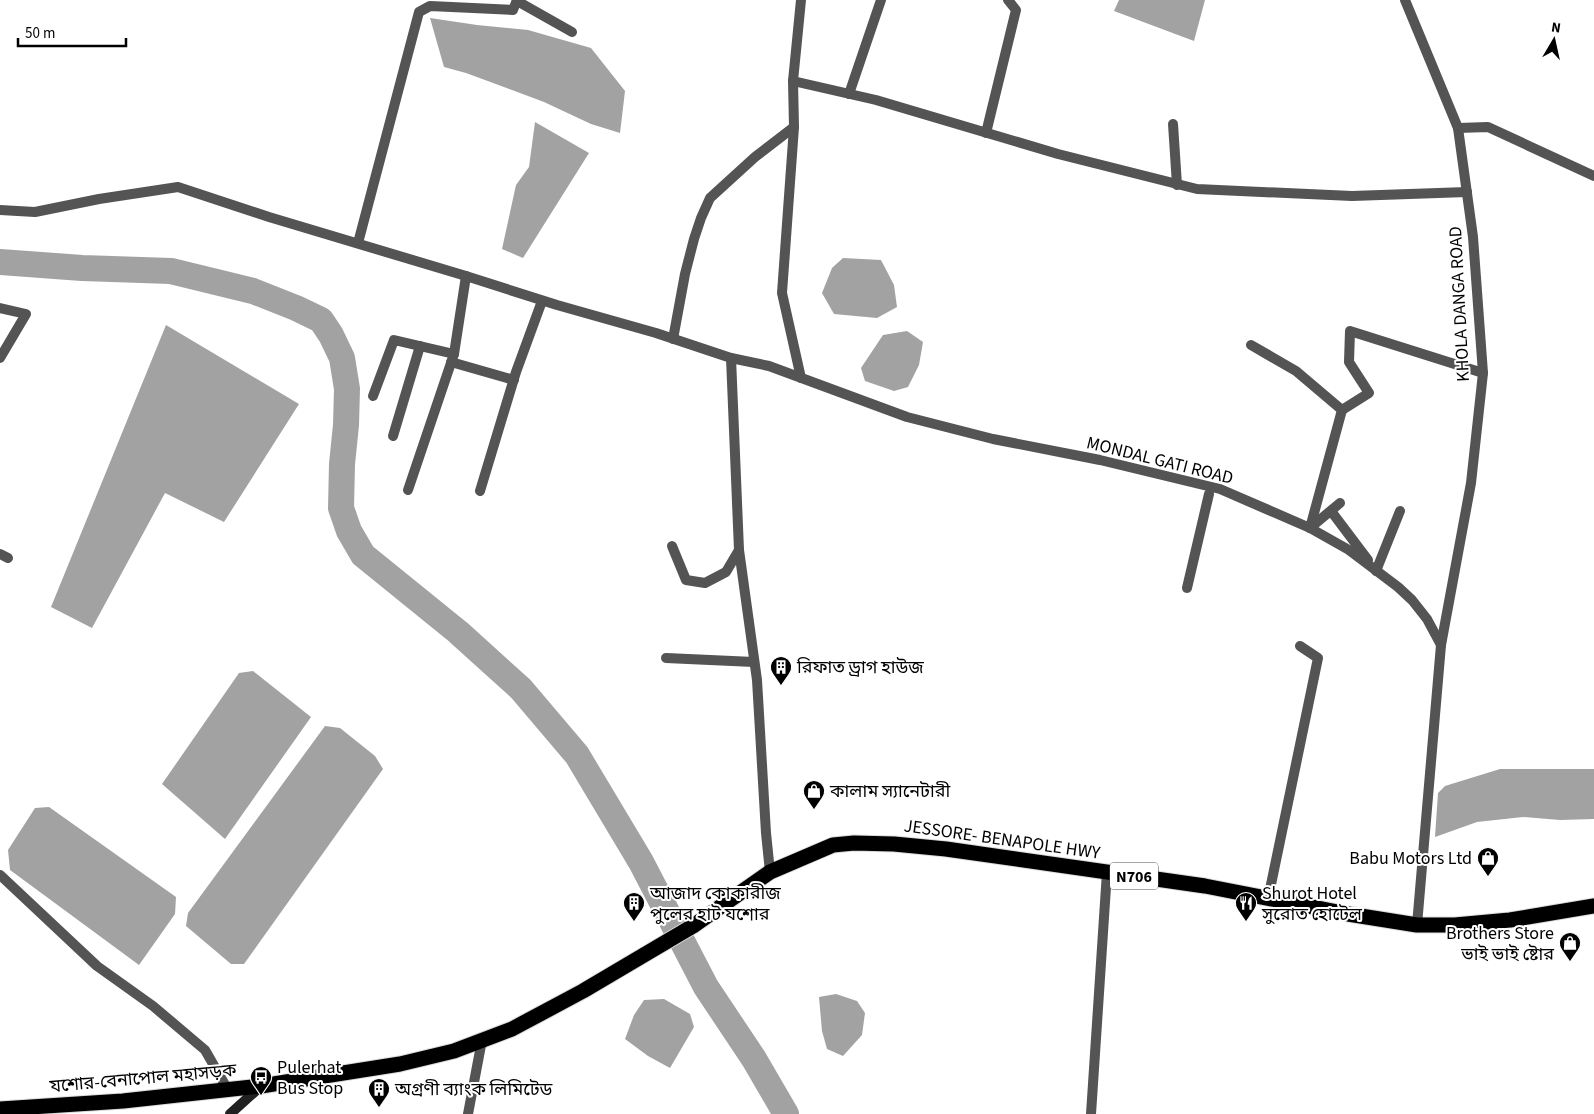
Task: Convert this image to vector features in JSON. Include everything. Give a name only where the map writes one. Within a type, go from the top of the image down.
[{"type":"highway","name":"JESSORE- BENAPOLE HWY","points":[[652,951],[693,926],[770,872],[833,845],[854,843],[894,844],[946,849],[1204,886],[1348,914],[1417,925],[1455,925],[1510,920],[1594,906]]},
{"type":"highway","name":"যশোর-বেনাপোল মহাসড়ক","points":[[0,1109],[123,1101],[261,1086],[400,1064],[454,1051],[520,1025],[652,951]]},
{"type":"main road","points":[[230,1114],[261,1086]]},
{"type":"street","points":[[358,243],[419,12],[430,6],[513,10],[517,0],[572,32]]},
{"type":"street","points":[[801,0],[793,81],[794,127],[782,293],[801,378]]},
{"type":"street","points":[[849,94],[881,0]]},
{"type":"street","points":[[986,133],[1016,10],[1008,0]]},
{"type":"street","name":"KHOLA DANGA ROAD","points":[[1405,0],[1458,128],[1474,237],[1483,373],[1471,483],[1441,645]]},
{"type":"street","points":[[793,81],[876,100],[1075,159],[1196,189],[1352,196],[1467,192]]},
{"type":"street","points":[[1172,124],[1177,184]]},
{"type":"street","points":[[673,338],[685,274],[694,239],[710,198],[755,157],[794,127]]},
{"type":"street","points":[[1458,128],[1488,127],[1594,176]]},
{"type":"street","name":"MONDAL GATI ROAD","points":[[0,210],[35,212],[99,199],[178,187],[542,301],[673,338],[731,358],[769,366],[907,417],[993,439],[1100,460],[1220,489],[1310,528],[1349,550],[1412,600],[1427,619],[1441,645]]},
{"type":"street","points":[[408,490],[453,358],[466,276]]},
{"type":"street","points":[[480,491],[514,380],[542,301]]},
{"type":"street","points":[[0,308],[26,314],[0,358]]},
{"type":"street","points":[[1310,528],[1342,410],[1369,393],[1349,362],[1350,331],[1483,373]]},
{"type":"street","points":[[373,396],[394,340],[420,346],[514,380]]},
{"type":"street","points":[[1251,345],[1296,371],[1342,410]]},
{"type":"street","points":[[392,436],[420,346]]},
{"type":"street","points":[[731,358],[739,550],[757,680],[770,872]]},
{"type":"street","points":[[1187,588],[1209,494]]},
{"type":"street","points":[[1310,528],[1340,503]]},
{"type":"street","points":[[1331,511],[1376,571]]},
{"type":"street","points":[[1376,571],[1400,512]]},
{"type":"street","points":[[672,546],[686,580],[705,583],[726,572],[739,550]]},
{"type":"street","points":[[1417,925],[1441,645]]},
{"type":"street","points":[[1268,899],[1318,658],[1300,646]]},
{"type":"street","points":[[666,658],[754,662]]},
{"type":"street","points":[[1091,1114],[1107,872]]},
{"type":"street","points":[[0,876],[96,966],[153,1006],[205,1050],[228,1090]]},
{"type":"street","points":[[468,1114],[482,1040]]},
{"type":"shaded area","points":[[1119,0],[1205,0],[1194,41],[1114,11]]},
{"type":"shaded area","points":[[430,18],[528,30],[591,48],[625,91],[620,133],[591,124],[544,102],[466,73],[444,67]]},
{"type":"shaded area","points":[[535,122],[589,153],[523,258],[502,249],[516,185],[529,167]]},
{"type":"shaded area","points":[[843,258],[881,260],[894,285],[897,307],[877,318],[834,314],[822,293],[832,268]]},
{"type":"shaded area","points":[[166,325],[299,404],[224,522],[165,493],[92,628],[51,607]]},
{"type":"shaded area","points":[[907,331],[923,342],[919,365],[908,387],[894,391],[865,381],[861,368],[883,335]]},
{"type":"shaded area","points":[[253,671],[311,717],[225,839],[162,784],[239,673]]},
{"type":"shaded area","points":[[325,726],[340,728],[375,756],[383,769],[244,964],[231,964],[186,926],[188,913]]},
{"type":"shaded area","points":[[1500,769],[1594,769],[1594,819],[1560,820],[1523,817],[1477,822],[1435,837],[1438,793],[1445,786]]},
{"type":"shaded area","points":[[49,807],[176,897],[175,914],[139,965],[10,870],[8,850],[35,808]]},
{"type":"shaded area","points":[[836,994],[857,1001],[865,1013],[862,1035],[843,1056],[827,1049],[822,1031],[819,997]]},
{"type":"shaded area","points":[[664,999],[690,1014],[694,1027],[670,1068],[648,1056],[625,1039],[634,1015],[644,1000]]},
{"type":"waterway","points":[[0,262],[82,268],[171,271],[253,291],[321,320],[342,358],[347,389],[341,508],[349,531],[363,555],[458,632],[521,689],[577,755],[641,862],[706,987],[754,1059],[786,1114]]},
{"type":"place","name":"রিফাত ড্রাগ হাউজ","points":[[781,686]]},
{"type":"place","name":"কালাম স্যানেটারী","points":[[814,810]]},
{"type":"place","name":"Babu Motors Ltd","points":[[1488,877]]},
{"type":"place","name":"আজাদ কোকারীজ পুলের হাট যশোর","points":[[634,922]]},
{"type":"place","name":"Shurot Hotel সুরোত হোটেল","points":[[1246,922]]},
{"type":"place","name":"Brothers Store ভাই ভাই ষ্টোর","points":[[1570,962]]},
{"type":"place","name":"Pulerhat Bus Stop","points":[[261,1096]]},
{"type":"place","name":"অগ্রণী ব্যাংক লিমিটেড","points":[[379,1108]]}]
